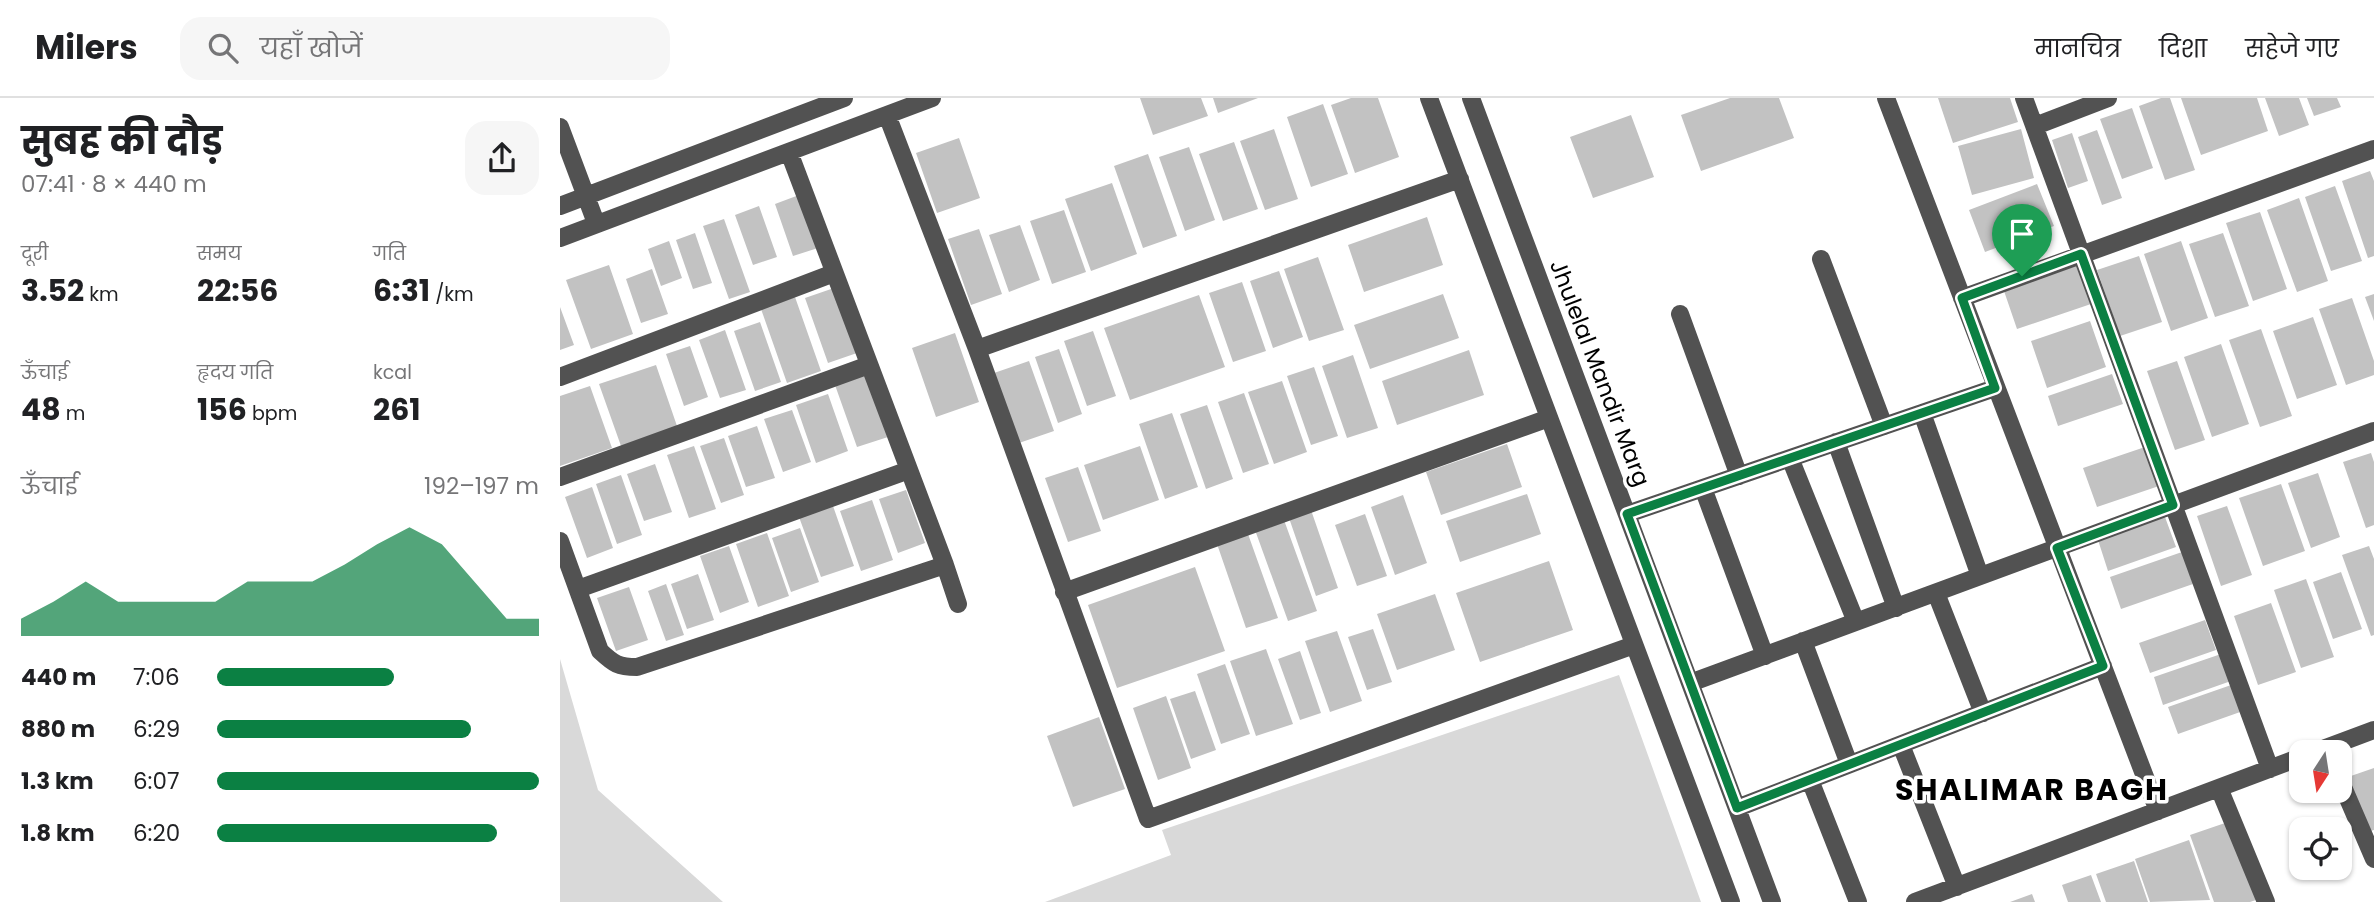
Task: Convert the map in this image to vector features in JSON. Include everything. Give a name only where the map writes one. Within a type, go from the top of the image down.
[{"type":"street","points":[[560,206],[844,98]]},
{"type":"street","points":[[560,238],[932,98]]},
{"type":"street","points":[[1429,98],[1731,902]]},
{"type":"street","name":"Jhulelal Mandir Marg","points":[[1471,98],[1772,902]]},
{"type":"street","points":[[1885,98],[2158,811]]},
{"type":"street","points":[[2024,98],[2270,769]]},
{"type":"street","points":[[2035,126],[2108,98]]},
{"type":"street","points":[[887,115],[977,349],[1148,819],[1634,645]]},
{"type":"street","points":[[560,127],[596,223]]},
{"type":"street","points":[[1962,298],[2374,149]]},
{"type":"street","points":[[789,152],[958,604]]},
{"type":"street","points":[[977,349],[1460,179]]},
{"type":"street","points":[[1821,259],[1884,426]]},
{"type":"street","points":[[560,377],[834,273]]},
{"type":"street","points":[[1681,314],[1739,476]]},
{"type":"street","points":[[560,477],[869,365]]},
{"type":"street","points":[[1627,514],[1995,388]]},
{"type":"street","points":[[1922,413],[1980,576]]},
{"type":"street","points":[[1064,592],[1549,418]]},
{"type":"street","points":[[1690,683],[2374,431]]},
{"type":"street","points":[[1836,442],[1896,608]]},
{"type":"street","points":[[1790,458],[1856,622]]},
{"type":"street","points":[[578,589],[909,470]]},
{"type":"street","points":[[1703,488],[1765,656]]},
{"type":"street","points":[[560,541],[600,651],[613,663],[636,667],[945,565]]},
{"type":"street","points":[[1936,593],[1983,713]]},
{"type":"street","points":[[1803,641],[1849,764]]},
{"type":"street","points":[[1737,808],[2103,666]]},
{"type":"street","points":[[2350,740],[2374,730]]},
{"type":"street","points":[[1901,745],[1957,887]]},
{"type":"street","points":[[1915,902],[1938,898],[1957,887],[2289,762]]},
{"type":"street","points":[[1810,780],[1858,902]]},
{"type":"street","points":[[2219,788],[2266,902]]},
{"type":"street","points":[[2350,803],[2374,859]]},
{"type":"shaded area","points":[[560,659],[598,790],[723,902],[560,902]]},
{"type":"shaded area","points":[[1619,675],[1701,902],[1045,902],[1171,855],[1162,830]]},
{"type":"building","points":[[1140,98],[1201,98],[1208,116],[1153,135]]},
{"type":"building","points":[[1213,98],[1258,98],[1218,113]]},
{"type":"building","points":[[1351,98],[1378,98],[1399,157],[1355,173],[1331,105]]},
{"type":"building","points":[[1730,98],[1779,98],[1794,138],[1701,171],[1681,115]]},
{"type":"building","points":[[1938,98],[2010,98],[2018,122],[1953,143]]},
{"type":"building","points":[[2161,98],[2170,98],[2195,170],[2165,180],[2139,106]]},
{"type":"building","points":[[2181,98],[2257,98],[2268,131],[2201,155]]},
{"type":"building","points":[[2265,98],[2299,98],[2309,125],[2279,136]]},
{"type":"building","points":[[2307,98],[2337,98],[2341,107],[2314,116]]},
{"type":"building","points":[[1323,104],[1348,174],[1311,187],[1287,117]]},
{"type":"building","points":[[2132,108],[2153,168],[2122,179],[2100,119]]},
{"type":"building","points":[[1631,115],[1654,177],[1593,198],[1570,137]]},
{"type":"building","points":[[1274,129],[1298,199],[1265,210],[1240,141]]},
{"type":"building","points":[[2021,129],[2034,178],[1972,195],[1958,146]]},
{"type":"building","points":[[2097,130],[2122,198],[2102,205],[2078,137]]},
{"type":"building","points":[[2072,133],[2088,181],[2068,188],[2052,140]]},
{"type":"building","points":[[959,138],[980,198],[937,213],[916,153]]},
{"type":"building","points":[[1234,142],[1258,209],[1223,221],[1199,154]]},
{"type":"building","points":[[1189,147],[1215,220],[1185,231],[1159,157]]},
{"type":"building","points":[[1148,154],[1177,236],[1143,248],[1114,166]]},
{"type":"building","points":[[2370,171],[2374,181],[2374,256],[2368,258],[2342,181]]},
{"type":"building","points":[[1112,183],[1137,254],[1091,271],[1065,199]]},
{"type":"building","points":[[2037,184],[2054,226],[1985,252],[1969,210]]},
{"type":"building","points":[[2335,186],[2362,261],[2331,271],[2305,197]]},
{"type":"building","points":[[799,195],[818,248],[793,256],[775,204]]},
{"type":"building","points":[[2299,198],[2328,281],[2297,292],[2267,210]]},
{"type":"building","points":[[759,206],[777,257],[753,265],[735,215]]},
{"type":"building","points":[[1064,210],[1086,272],[1052,284],[1030,221]]},
{"type":"building","points":[[2260,212],[2287,289],[2253,301],[2226,223]]},
{"type":"building","points":[[1427,217],[1443,265],[1364,292],[1348,245]]},
{"type":"building","points":[[724,219],[750,292],[729,299],[703,226]]},
{"type":"building","points":[[1020,225],[1040,280],[1009,292],[989,235]]},
{"type":"building","points":[[979,229],[1002,294],[971,305],[948,239]]},
{"type":"building","points":[[695,233],[712,283],[693,289],[676,240]]},
{"type":"building","points":[[2223,233],[2249,306],[2215,317],[2189,244]]},
{"type":"building","points":[[669,241],[682,278],[661,286],[648,249]]},
{"type":"building","points":[[2181,241],[2208,318],[2171,331],[2144,254]]},
{"type":"building","points":[[2139,256],[2162,322],[2120,336],[2097,270]]},
{"type":"building","points":[[1318,257],[1344,330],[1309,341],[1284,269]]},
{"type":"building","points":[[609,265],[633,334],[591,349],[566,280]]},
{"type":"building","points":[[2078,265],[2091,304],[2017,329],[2004,291]]},
{"type":"building","points":[[652,269],[668,314],[641,323],[626,279]]},
{"type":"building","points":[[1279,271],[1303,337],[1273,348],[1250,281]]},
{"type":"building","points":[[1242,282],[1266,351],[1233,362],[1209,293]]},
{"type":"building","points":[[834,288],[857,353],[828,363],[805,298]]},
{"type":"building","points":[[1443,294],[1459,338],[1370,369],[1354,325]]},
{"type":"building","points":[[2374,294],[2374,321],[2365,297]]},
{"type":"building","points":[[1199,295],[1225,367],[1130,400],[1104,328]]},
{"type":"building","points":[[795,297],[821,371],[787,383],[761,309]]},
{"type":"building","points":[[2352,298],[2374,361],[2374,375],[2346,385],[2319,309]]},
{"type":"building","points":[[560,307],[574,345],[560,350]]},
{"type":"building","points":[[2313,317],[2337,385],[2297,399],[2273,331]]},
{"type":"building","points":[[2090,321],[2106,367],[2047,388],[2031,341]]},
{"type":"building","points":[[760,322],[781,382],[755,391],[734,331]]},
{"type":"building","points":[[2261,329],[2292,416],[2260,427],[2229,340]]},
{"type":"building","points":[[725,330],[746,390],[720,398],[699,340]]},
{"type":"building","points":[[1093,331],[1116,396],[1087,406],[1064,341]]},
{"type":"building","points":[[955,333],[979,402],[936,417],[912,348]]},
{"type":"building","points":[[2221,344],[2249,424],[2212,437],[2184,357]]},
{"type":"building","points":[[690,346],[708,397],[684,406],[666,354]]},
{"type":"building","points":[[1059,349],[1082,414],[1058,423],[1035,357]]},
{"type":"building","points":[[1469,350],[1484,395],[1397,425],[1382,381]]},
{"type":"building","points":[[1353,355],[1378,428],[1347,438],[1322,366]]},
{"type":"building","points":[[1029,361],[1054,431],[1019,443],[994,373]]},
{"type":"building","points":[[2177,361],[2205,440],[2175,450],[2147,371]]},
{"type":"building","points":[[656,365],[677,426],[621,446],[599,384]]},
{"type":"building","points":[[1314,367],[1338,436],[1311,445],[1287,376]]},
{"type":"building","points":[[866,374],[888,437],[857,447],[835,385]]},
{"type":"building","points":[[2112,374],[2123,404],[2058,426],[2048,396]]},
{"type":"building","points":[[1282,381],[1307,452],[1274,464],[1248,392]]},
{"type":"building","points":[[590,386],[612,448],[560,466],[560,396]]},
{"type":"building","points":[[1244,393],[1269,464],[1243,473],[1218,402]]},
{"type":"building","points":[[828,394],[848,451],[816,463],[796,405]]},
{"type":"building","points":[[1207,405],[1233,479],[1206,489],[1180,414]]},
{"type":"building","points":[[792,410],[811,462],[783,472],[764,419]]},
{"type":"building","points":[[1172,413],[1198,487],[1165,499],[1139,424]]},
{"type":"building","points":[[757,426],[775,478],[746,487],[728,436]]},
{"type":"building","points":[[724,438],[744,495],[721,503],[700,446]]},
{"type":"building","points":[[1507,444],[1522,487],[1441,515],[1426,472]]},
{"type":"building","points":[[694,446],[716,509],[689,518],[667,455]]},
{"type":"building","points":[[1140,446],[1159,500],[1103,520],[1084,465]]},
{"type":"building","points":[[2145,447],[2159,486],[2097,507],[2083,468]]},
{"type":"building","points":[[2371,453],[2374,462],[2374,525],[2366,528],[2343,462]]},
{"type":"building","points":[[655,464],[672,512],[644,521],[627,474]]},
{"type":"building","points":[[1078,467],[1101,531],[1068,542],[1045,478]]},
{"type":"building","points":[[2318,473],[2340,537],[2311,548],[2288,483]]},
{"type":"building","points":[[621,475],[642,535],[617,544],[596,484]]},
{"type":"building","points":[[2281,484],[2305,551],[2263,566],[2239,498]]},
{"type":"building","points":[[592,487],[613,548],[587,558],[565,497]]},
{"type":"building","points":[[906,490],[925,543],[898,553],[879,499]]},
{"type":"building","points":[[1527,494],[1541,534],[1460,562],[1446,521]]},
{"type":"building","points":[[1403,495],[1427,563],[1395,575],[1371,507]]},
{"type":"building","points":[[872,500],[893,560],[861,571],[840,511]]},
{"type":"building","points":[[833,506],[854,566],[821,577],[799,517]]},
{"type":"building","points":[[2227,506],[2252,575],[2221,586],[2197,516]]},
{"type":"building","points":[[1311,510],[1338,588],[1316,596],[1289,518]]},
{"type":"building","points":[[1365,514],[1387,576],[1357,586],[1335,525]]},
{"type":"building","points":[[2165,517],[2176,547],[2108,571],[2098,540]]},
{"type":"building","points":[[1284,520],[1317,611],[1288,621],[1255,530]]},
{"type":"building","points":[[800,528],[819,582],[791,592],[772,538]]},
{"type":"building","points":[[767,533],[789,596],[758,607],[736,544]]},
{"type":"building","points":[[1248,534],[1278,618],[1246,628],[1217,544]]},
{"type":"building","points":[[729,546],[749,602],[720,613],[700,556]]},
{"type":"building","points":[[2369,546],[2374,559],[2374,635],[2371,636],[2342,555]]},
{"type":"building","points":[[2182,552],[2193,584],[2121,609],[2110,577]]},
{"type":"building","points":[[1549,561],[1573,630],[1480,662],[1456,593]]},
{"type":"building","points":[[1195,567],[1225,651],[1117,688],[1088,605]]},
{"type":"building","points":[[2341,572],[2362,629],[2333,639],[2313,582]]},
{"type":"building","points":[[698,574],[714,620],[687,629],[671,584]]},
{"type":"building","points":[[2306,579],[2334,657],[2301,668],[2274,590]]},
{"type":"building","points":[[666,584],[684,635],[666,641],[648,591]]},
{"type":"building","points":[[629,587],[648,640],[616,651],[597,598]]},
{"type":"building","points":[[1435,594],[1455,650],[1397,670],[1377,614]]},
{"type":"building","points":[[2271,603],[2296,672],[2258,685],[2234,616]]},
{"type":"building","points":[[2205,620],[2216,650],[2150,673],[2139,643]]},
{"type":"building","points":[[1373,629],[1392,682],[1367,690],[1348,637]]},
{"type":"building","points":[[1337,631],[1362,701],[1330,712],[1305,641]]},
{"type":"building","points":[[1266,649],[1293,724],[1256,736],[1230,661]]},
{"type":"building","points":[[1300,651],[1321,713],[1300,720],[1278,659]]},
{"type":"building","points":[[2221,654],[2231,681],[2163,705],[2154,677]]},
{"type":"building","points":[[1225,664],[1250,734],[1221,744],[1197,674]]},
{"type":"building","points":[[2234,684],[2243,711],[2178,734],[2168,707]]},
{"type":"building","points":[[1195,691],[1216,750],[1191,759],[1170,699]]},
{"type":"building","points":[[1166,696],[1191,768],[1158,780],[1133,708]]},
{"type":"building","points":[[1099,717],[1125,789],[1073,807],[1047,736]]},
{"type":"building","points":[[2374,768],[2374,830],[2367,832],[2352,789],[2352,776]]},
{"type":"building","points":[[2228,822],[2256,900],[2250,902],[2214,902],[2190,835]]},
{"type":"building","points":[[2189,840],[2210,900],[2150,902],[2135,859]]},
{"type":"building","points":[[2134,861],[2148,902],[2106,902],[2096,874]]},
{"type":"building","points":[[2091,875],[2101,902],[2068,902],[2062,885]]},
{"type":"building","points":[[2032,894],[2035,902],[2010,902]]},
{"type":"district","name":"SHALIMAR BAGH","points":[[2032,789]]},
{"type":"route","points":[[2081,254],[2173,505],[2057,548],[2103,666],[1737,808],[1627,514],[1995,388],[1962,298],[2022,276],[2081,254]]}]
